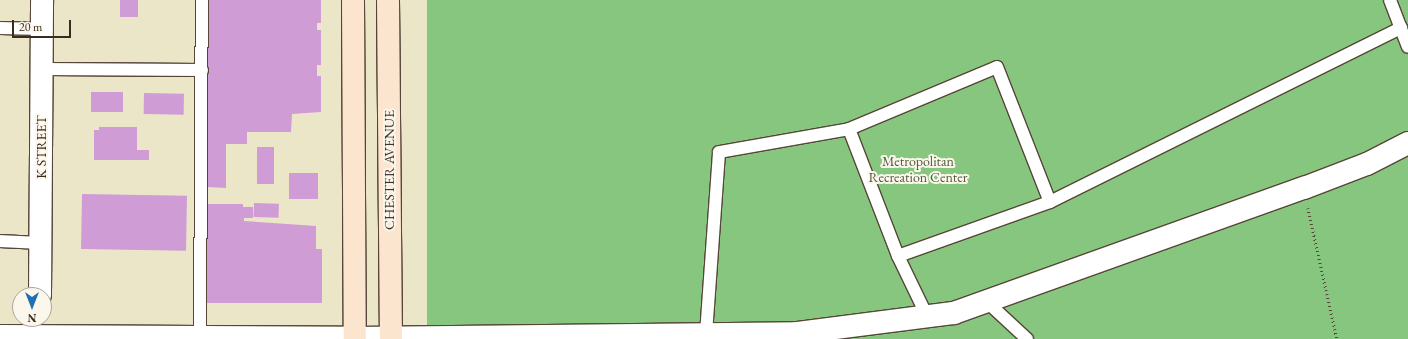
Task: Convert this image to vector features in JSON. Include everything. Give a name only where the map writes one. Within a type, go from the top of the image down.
[{"type":"main road","points":[[353,0],[355,339]]},
{"type":"main road","name":"CHESTER AVENUE","points":[[388,0],[391,338]]},
{"type":"street","name":"K STREET","points":[[40,287],[42,0]]},
{"type":"street","points":[[0,336],[40,328],[200,337],[355,339],[706,334],[797,336],[954,313],[1304,188],[1367,164],[1408,143]]},
{"type":"lane","points":[[200,337],[202,0]]},
{"type":"lane","points":[[1390,0],[1408,47]]},
{"type":"lane","points":[[0,28],[42,29]]},
{"type":"lane","points":[[898,256],[1050,202],[1401,28]]},
{"type":"lane","points":[[706,334],[719,152],[849,129],[997,67],[1050,202]]},
{"type":"lane","points":[[42,69],[202,70]]},
{"type":"lane","points":[[849,129],[898,256],[927,316]]},
{"type":"lane","points":[[0,241],[40,243]]},
{"type":"lane","points":[[986,301],[1027,339]]},
{"type":"path","points":[[1304,188],[1337,339]]},
{"type":"green space","name":"Metropolitan Recreation Center","points":[[427,0],[1408,0],[1408,339],[427,339]]},
{"type":"building","points":[[120,0],[138,0],[138,17],[120,17]]},
{"type":"building","points":[[206,0],[321,0],[321,23],[317,23],[317,30],[321,30],[321,65],[317,65],[317,76],[321,76],[321,112],[292,114],[291,132],[247,132],[247,144],[226,144],[226,188],[206,187]]},
{"type":"building","points":[[91,92],[123,92],[123,112],[91,112]]},
{"type":"building","points":[[144,93],[184,94],[184,115],[144,114]]},
{"type":"building","points":[[99,127],[137,127],[137,150],[149,150],[149,160],[94,160],[94,130],[99,130]]},
{"type":"building","points":[[257,147],[274,147],[274,184],[257,184]]},
{"type":"building","points":[[289,173],[318,173],[318,199],[289,199]]},
{"type":"building","points":[[82,194],[187,196],[186,251],[81,249]]},
{"type":"building","points":[[254,203],[279,204],[278,218],[254,217]]},
{"type":"building","points":[[205,204],[243,204],[243,207],[253,207],[253,218],[244,218],[244,221],[316,226],[316,249],[322,249],[322,303],[205,303]]}]
